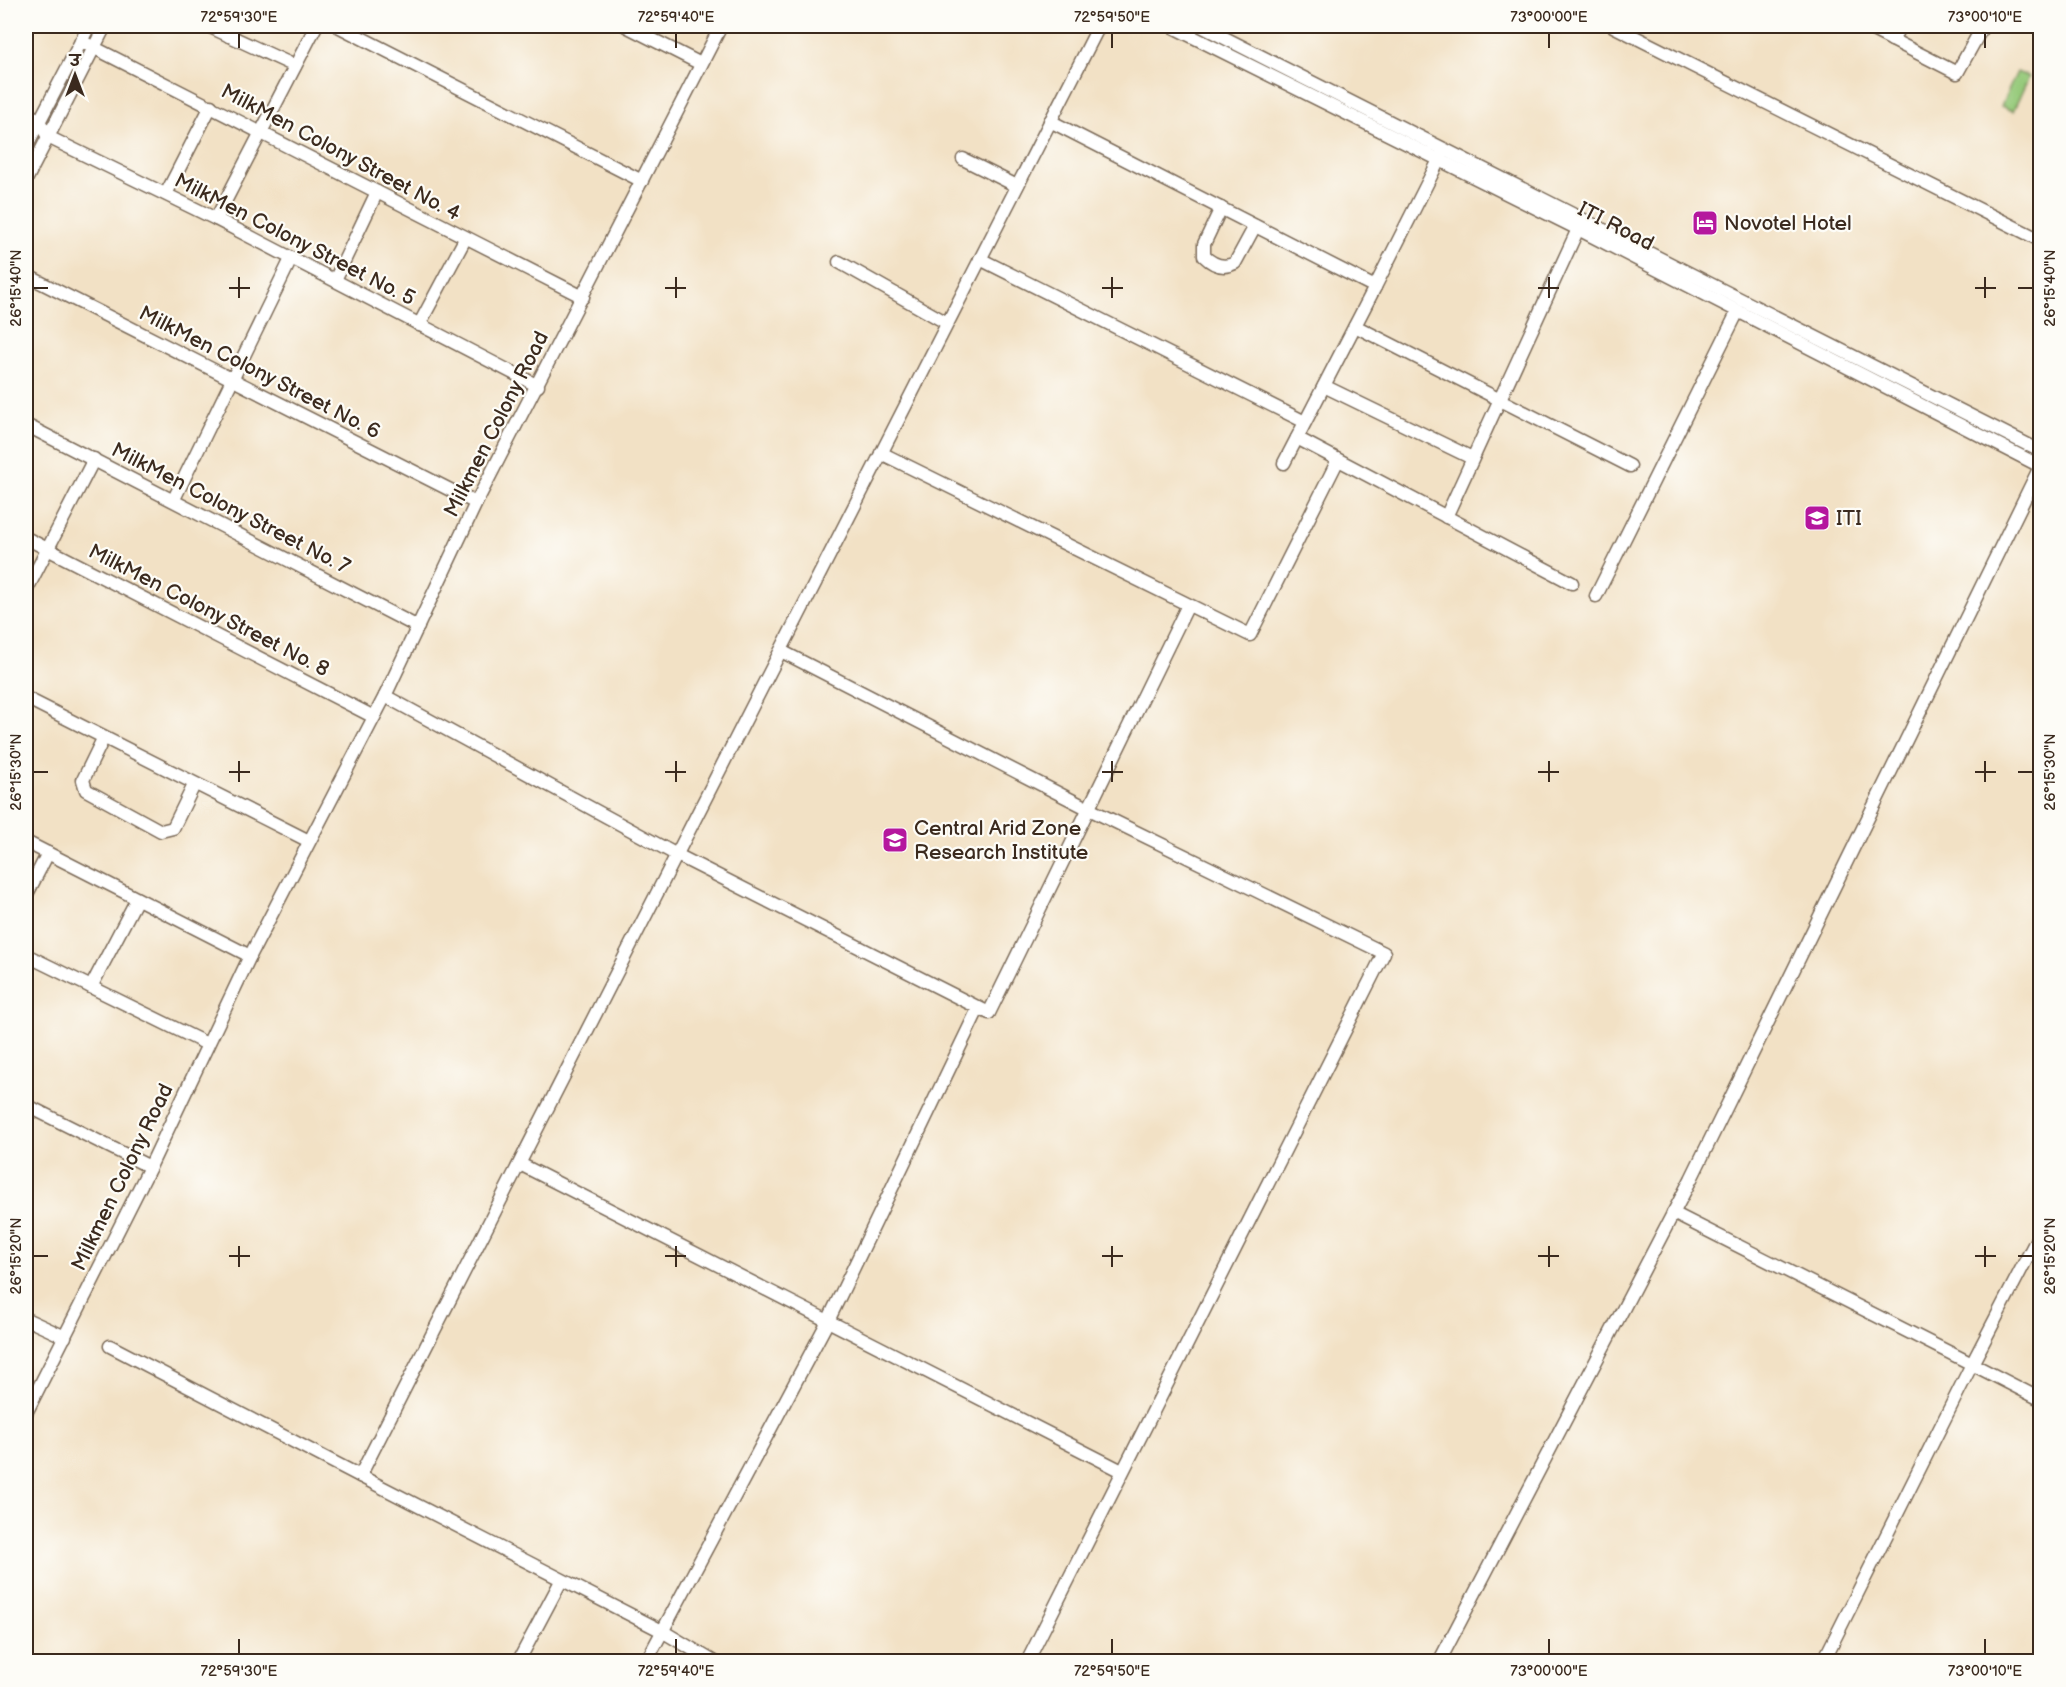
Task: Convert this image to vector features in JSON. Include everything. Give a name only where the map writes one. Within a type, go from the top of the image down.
[{"type":"street","points":[[26,147],[88,26]]},
{"type":"street","points":[[26,180],[105,26]]},
{"type":"street","points":[[208,26],[232,31],[295,66]]},
{"type":"street","points":[[216,219],[316,26]]},
{"type":"street","points":[[338,26],[642,181]]},
{"type":"street","points":[[626,26],[702,64]]},
{"type":"street","name":"Milkmen Colony Road","points":[[26,1413],[150,1167],[250,956],[385,696],[476,503],[722,26]]},
{"type":"street","points":[[360,1476],[1098,26]]},
{"type":"street","name":"ITI Road","points":[[1171,26],[1578,229],[2040,466]]},
{"type":"street","name":"ITI Road","points":[[1201,26],[2040,452]]},
{"type":"street","points":[[1613,26],[2040,240]]},
{"type":"street","points":[[1865,26],[1958,72],[1983,26]]},
{"type":"street","points":[[1892,40],[1900,26]]},
{"type":"street","name":"MilkMen Colony Street No. 4","points":[[81,41],[263,132],[465,239],[583,297]]},
{"type":"street","points":[[166,194],[211,106]]},
{"type":"street","points":[[26,112],[39,121],[48,137]]},
{"type":"street","points":[[1050,121],[1375,287]]},
{"type":"street","name":"MilkMen Colony Street No. 5","points":[[48,137],[216,219],[538,386]]},
{"type":"street","points":[[1284,463],[1444,148]]},
{"type":"street","points":[[963,159],[1017,186]]},
{"type":"street","points":[[334,280],[377,192]]},
{"type":"street","points":[[1221,208],[1204,244],[1204,256],[1209,261],[1221,266],[1235,263],[1255,225]]},
{"type":"street","points":[[1446,517],[1498,399],[1578,229]]},
{"type":"street","points":[[419,325],[465,239]]},
{"type":"street","points":[[174,499],[291,259]]},
{"type":"street","points":[[980,259],[1305,422]]},
{"type":"street","points":[[839,262],[947,323]]},
{"type":"street","name":"MilkMen Colony Street No. 6","points":[[26,275],[476,503]]},
{"type":"street","points":[[1596,596],[1738,311]]},
{"type":"street","points":[[1355,326],[1630,466]]},
{"type":"street","points":[[1324,386],[1472,458]]},
{"type":"street","name":"MilkMen Colony Street No. 7","points":[[26,424],[418,627]]},
{"type":"street","points":[[1297,438],[1572,583]]},
{"type":"street","points":[[881,453],[1250,635],[1338,460]]},
{"type":"street","points":[[26,591],[94,459]]},
{"type":"street","points":[[1439,1662],[1673,1213],[2040,466]]},
{"type":"street","name":"MilkMen Colony Street No. 8","points":[[26,538],[374,717]]},
{"type":"street","points":[[385,696],[677,855],[978,1009],[989,1012],[1188,605]]},
{"type":"street","points":[[780,651],[1089,809],[1384,953],[1026,1662]]},
{"type":"street","points":[[26,698],[103,740],[309,841]]},
{"type":"street","points":[[103,740],[83,780],[86,790],[161,831],[173,828],[194,785]]},
{"type":"street","points":[[26,842],[250,956]]},
{"type":"street","points":[[26,896],[48,853]]},
{"type":"street","points":[[91,987],[137,899]]},
{"type":"street","points":[[26,955],[207,1044]]},
{"type":"street","points":[[646,1662],[828,1321],[978,1009]]},
{"type":"street","points":[[26,1108],[150,1167]]},
{"type":"street","points":[[520,1164],[1122,1471]]},
{"type":"street","points":[[1673,1213],[2040,1399]]},
{"type":"street","points":[[1823,1662],[2040,1233]]},
{"type":"street","points":[[26,1318],[65,1337]]},
{"type":"street","points":[[110,1346],[561,1581],[662,1631],[714,1662]]},
{"type":"street","points":[[518,1662],[561,1581]]},
{"type":"green space","points":[[2017,72],[2029,77],[2013,111],[2001,106]]},
{"type":"place","name":"Novotel Hotel","points":[[1705,223]]},
{"type":"place","name":"ITI","points":[[1817,518]]},
{"type":"place","name":"Central Arid Zone Research Institute","points":[[895,840]]}]
